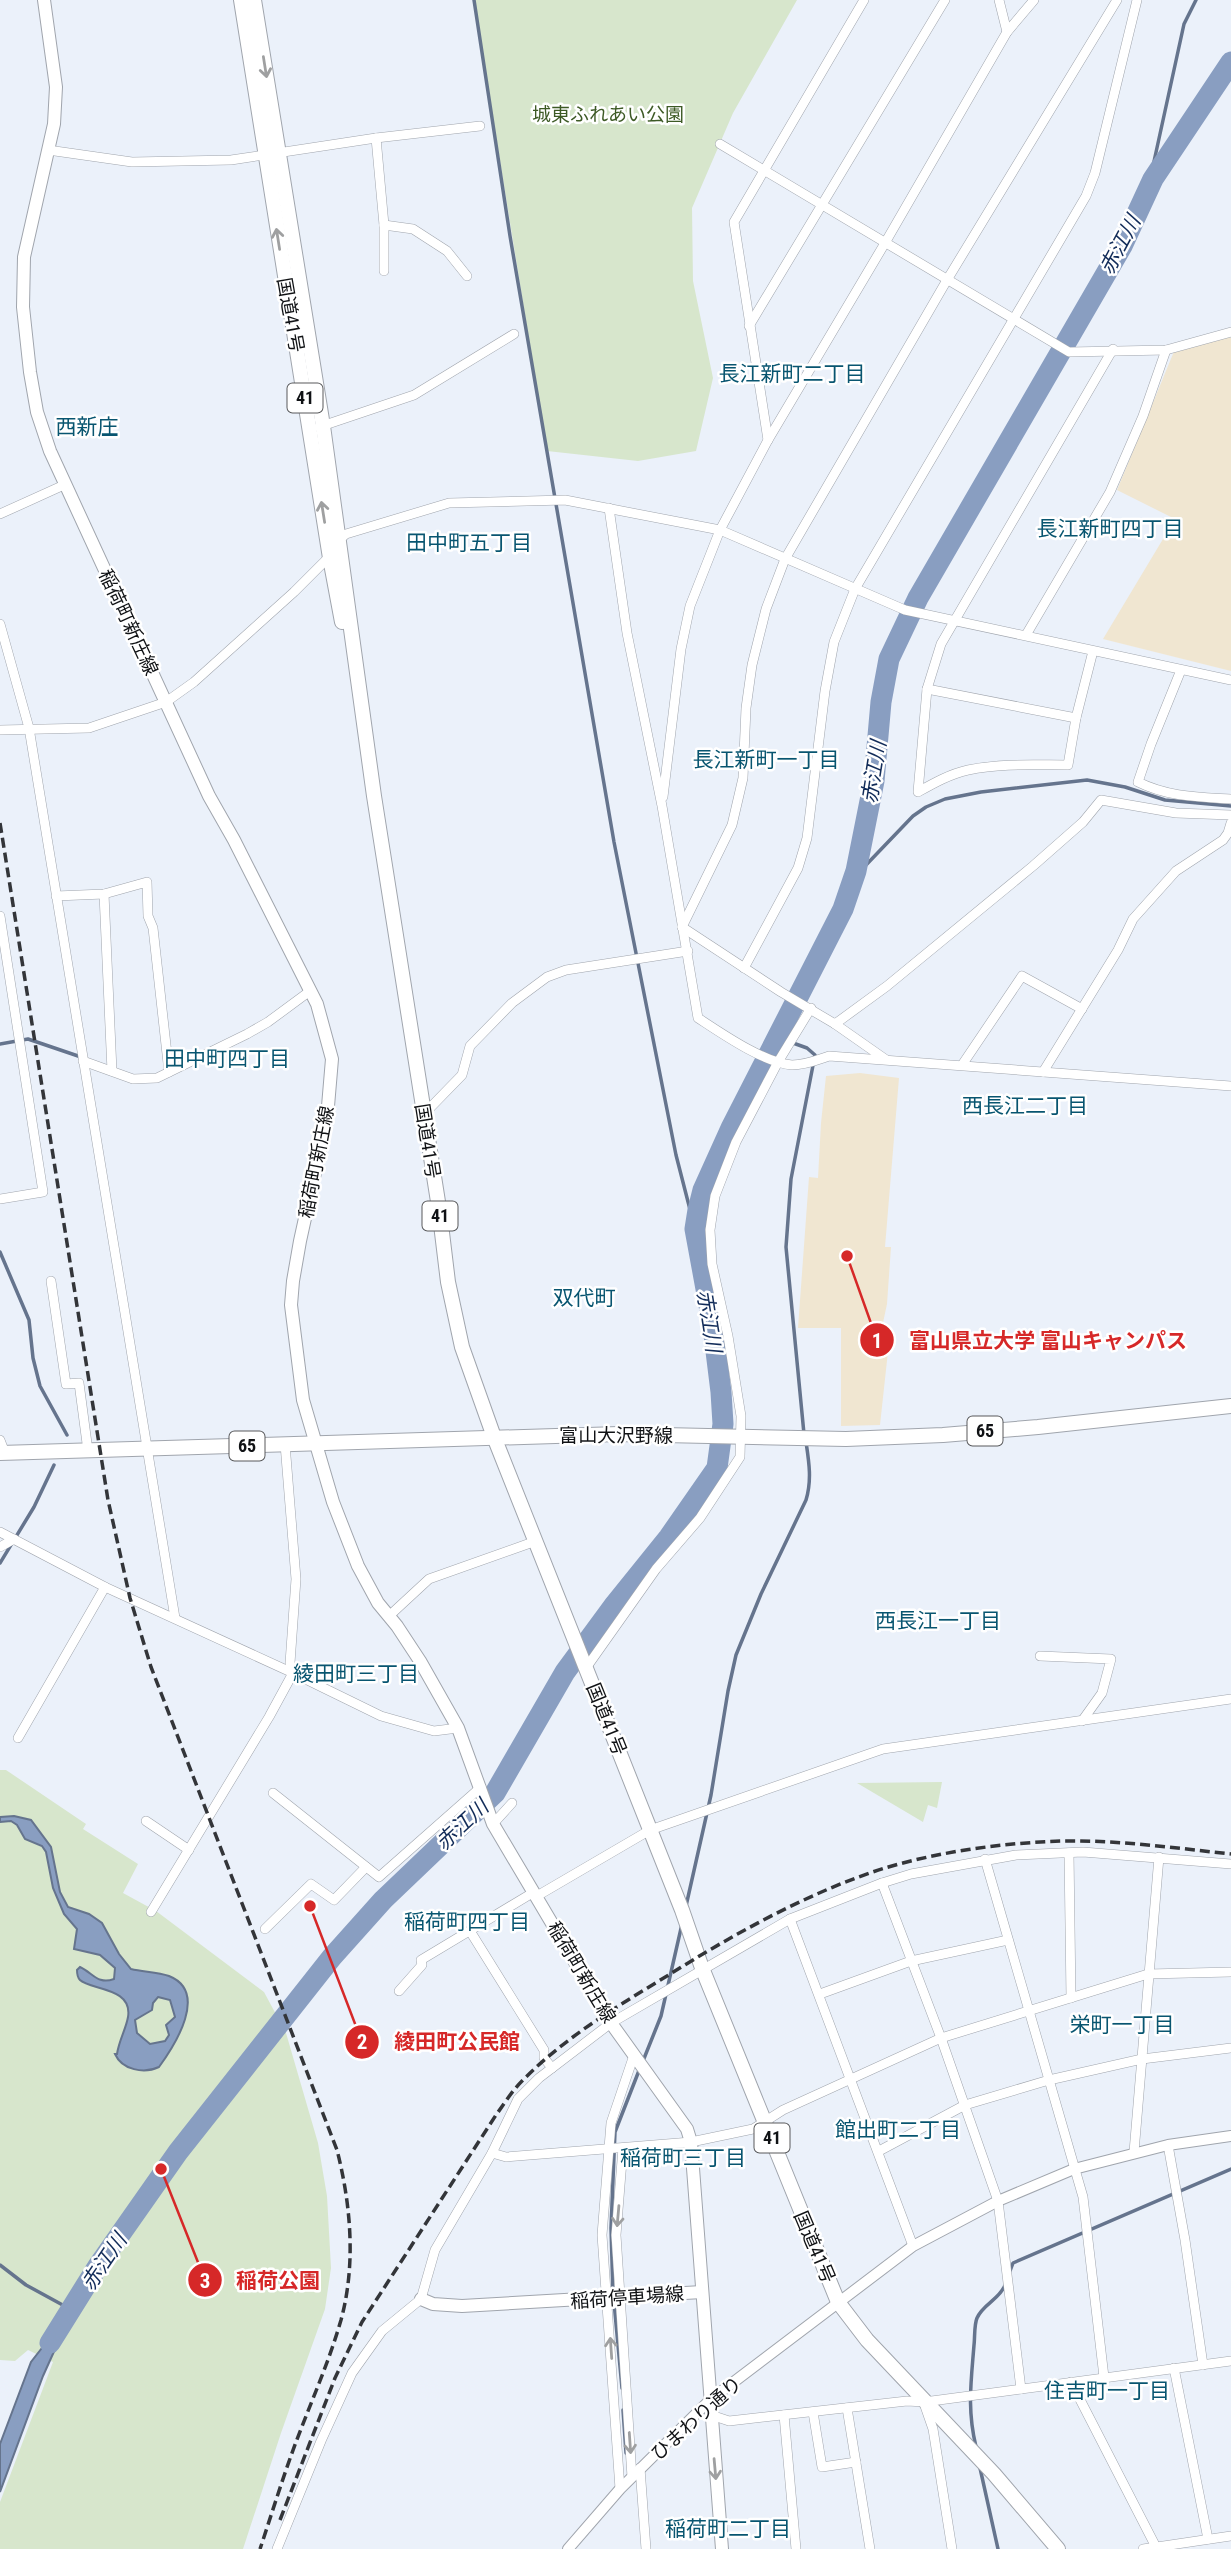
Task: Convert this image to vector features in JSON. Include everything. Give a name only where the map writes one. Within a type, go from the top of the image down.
[{"type":"main road","name":"稲荷町新庄線","points":[[44,0],[56,87],[54,124],[22,276],[30,372],[37,412],[64,485],[209,796],[317,1004],[332,1059],[327,1118],[293,1281],[291,1305],[303,1399],[333,1502],[358,1566],[378,1603],[420,1661],[458,1728],[494,1824],[611,2023],[687,2129],[691,2142],[702,2292]]},
{"type":"main road","name":"国道41号","points":[[241,0],[272,154],[316,428],[339,538],[374,796],[448,1282],[462,1347],[494,1437],[568,1620],[702,1968],[838,2302],[867,2340],[994,2474],[1058,2549]]},
{"type":"main road","name":"国道41号","points":[[254,0],[272,154]]},
{"type":"main road","name":"国道41号","points":[[316,428],[330,558],[374,796]]},
{"type":"main road","name":"富山大沢野線","points":[[2,1448],[88,1451],[619,1433],[846,1439],[943,1435],[1231,1406]]},
{"type":"main road","name":"稲荷停車場線","points":[[421,2299],[433,2304],[462,2306],[702,2292],[722,2549]]},
{"type":"street","points":[[768,440],[734,222],[864,0]]},
{"type":"street","points":[[750,326],[945,0]]},
{"type":"street","points":[[999,0],[1007,32]]},
{"type":"street","points":[[662,806],[681,649],[690,606],[720,530],[768,440],[1007,32],[1034,0]]},
{"type":"street","points":[[682,926],[732,825],[743,778],[746,708],[752,665],[766,609],[785,559],[947,280],[1117,0]]},
{"type":"street","points":[[744,968],[798,868],[807,838],[825,691],[834,642],[855,589],[1086,195],[1095,173],[1137,0]]},
{"type":"street","points":[[48,150],[132,162],[231,160],[376,138],[480,126]]},
{"type":"street","points":[[376,138],[384,225],[384,271]]},
{"type":"street","points":[[720,144],[1069,352],[1166,350],[1231,332]]},
{"type":"street","points":[[384,225],[413,229],[447,251],[467,276]]},
{"type":"street","points":[[316,428],[414,395],[514,334]]},
{"type":"street","points":[[1093,652],[1076,718],[1068,765],[1001,766],[968,770],[943,778],[918,792],[927,689],[941,644],[1113,349]]},
{"type":"street","points":[[1026,635],[1110,492],[1143,416],[1166,350]]},
{"type":"street","points":[[0,514],[64,485]]},
{"type":"street","points":[[0,730],[89,728],[166,702],[194,682],[330,558],[339,538],[449,503],[565,500],[720,530],[905,610],[1231,680]]},
{"type":"street","points":[[609,508],[627,633],[662,806],[698,1018],[744,1047],[789,1065],[807,1064],[830,1056],[1231,1086]]},
{"type":"street","points":[[0,624],[29,728],[175,1618]]},
{"type":"street","points":[[1181,670],[1138,782],[1154,790],[1178,796],[1231,799]]},
{"type":"street","points":[[927,689],[1076,718]]},
{"type":"street","points":[[835,1024],[897,978],[1033,866],[1083,822],[1101,800],[1176,813],[1231,815]]},
{"type":"street","points":[[1043,1072],[1118,950],[1133,919],[1176,871],[1223,840],[1231,823]]},
{"type":"street","points":[[56,896],[104,894],[147,882],[148,916],[153,928],[169,1072]]},
{"type":"street","points":[[104,894],[112,1071]]},
{"type":"street","points":[[0,916],[43,1192],[0,1199]]},
{"type":"street","points":[[682,926],[781,992],[811,1008],[885,1060]]},
{"type":"street","points":[[424,1114],[462,1075],[470,1046],[512,1003],[547,977],[566,970],[688,951]]},
{"type":"street","points":[[962,1065],[1022,976],[1082,1009]]},
{"type":"street","points":[[83,1060],[133,1079],[157,1078],[258,1028],[310,991]]},
{"type":"street","points":[[586,1667],[656,1569],[700,1518],[740,1457],[738,1394],[712,1264],[710,1230],[715,1196],[727,1163],[778,1062],[811,1008]]},
{"type":"street","points":[[51,1281],[66,1384],[79,1383],[88,1451]]},
{"type":"street","points":[[151,1912],[293,1672],[290,1663],[296,1579],[285,1444]]},
{"type":"street","points":[[0,1532],[105,1587],[293,1672],[381,1716],[434,1731],[458,1728]]},
{"type":"street","points":[[0,1547],[13,1539]]},
{"type":"street","points":[[389,1616],[429,1578],[536,1541]]},
{"type":"street","points":[[18,1738],[105,1587]]},
{"type":"street","points":[[1040,1656],[1111,1659],[1102,1693],[1082,1721]]},
{"type":"street","points":[[399,1991],[422,1965],[421,1960],[650,1830],[883,1749],[1231,1699]]},
{"type":"street","points":[[273,1793],[379,1877],[481,1787]]},
{"type":"street","points":[[494,1824],[512,1803]]},
{"type":"street","points":[[146,1821],[189,1850]]},
{"type":"street","points":[[1069,1853],[1070,1998]]},
{"type":"street","points":[[277,2549],[352,2373],[382,2331],[421,2299],[435,2250],[492,2153],[518,2099],[538,2078],[611,2023],[790,1919],[911,1874],[1016,1855],[1069,1853],[1159,1857],[1231,1864]]},
{"type":"street","points":[[1134,2152],[1159,1857]]},
{"type":"street","points":[[985,1860],[1083,2197],[1104,2377]]},
{"type":"street","points":[[265,1929],[311,1884],[334,1900],[366,1867]]},
{"type":"street","points":[[882,1883],[941,2038],[998,2202],[1021,2389]]},
{"type":"street","points":[[790,1919],[913,2246]]},
{"type":"street","points":[[470,1931],[544,2050],[544,2058],[552,2068]]},
{"type":"street","points":[[820,1994],[911,1961],[1009,1940]]},
{"type":"street","points":[[492,2153],[506,2157],[623,2148],[691,2142],[753,2130],[783,2110],[941,2038],[1148,1974],[1231,1972]]},
{"type":"street","points":[[879,2151],[965,2105],[1049,2080],[1142,2059],[1231,2048]]},
{"type":"street","points":[[634,2055],[611,2123],[602,2235],[614,2298],[646,2549]]},
{"type":"street","name":"ひまわり通り","points":[[568,2549],[636,2473],[710,2400],[913,2246],[998,2202],[1074,2169],[1134,2152],[1231,2136]]},
{"type":"street","points":[[1168,2145],[1203,2365]]},
{"type":"street","points":[[620,2490],[614,2298],[623,2148]]},
{"type":"street","points":[[711,2415],[729,2421],[907,2401],[924,2402],[1231,2361]]},
{"type":"street","points":[[1174,2368],[1208,2539]]},
{"type":"street","points":[[1071,2382],[1157,2548]]},
{"type":"street","points":[[924,2402],[933,2429],[952,2549]]},
{"type":"street","points":[[847,2408],[870,2549]]},
{"type":"street","points":[[813,2412],[822,2467],[856,2462]]},
{"type":"street","points":[[784,2415],[796,2549]]},
{"type":"street","points":[[1143,2549],[1231,2536]]},
{"type":"shaded area","points":[[1230,337],[1231,671],[1103,639],[1175,519],[1117,490],[1175,349]]},
{"type":"shaded area","points":[[860,1073],[899,1078],[885,1247],[891,1247],[887,1304],[881,1332],[890,1333],[880,1425],[841,1426],[841,1328],[798,1328],[809,1177],[818,1178],[826,1076]]},
{"type":"green space","name":"城東ふれあい公園","points":[[474,0],[797,0],[733,113],[692,208],[693,281],[713,378],[696,451],[638,461],[547,451]]},
{"type":"green space","points":[[0,1770],[6,1770],[86,1824],[83,1829],[138,1864],[123,1893],[156,1911],[264,1992],[286,2033],[318,2143],[327,2196],[331,2268],[325,2309],[243,2549],[0,2549],[0,2502],[53,2362],[28,2350],[15,2361],[0,2360]]},
{"type":"green space","points":[[942,1782],[937,1808],[928,1805],[923,1822],[857,1783]]},
{"type":"water","points":[[14,1816],[31,1820],[51,1847],[60,1892],[68,1907],[89,1914],[102,1923],[119,1954],[131,1969],[169,1976],[181,1984],[187,1994],[185,2019],[173,2046],[159,2067],[134,2069],[118,2059],[115,2054],[127,2021],[128,2007],[118,1995],[85,1983],[79,1979],[77,1973],[80,1967],[100,1979],[108,1980],[114,1979],[115,1968],[100,1955],[74,1949],[77,1929],[64,1914],[53,1888],[46,1852],[42,1846],[25,1839],[17,1825],[11,1821],[0,1822],[0,1817]],"holes":[[[158,1997],[170,2000],[175,2017],[166,2025],[169,2035],[165,2041],[150,2044],[137,2033],[135,2020],[152,2010]]]},
{"type":"water","points":[[74,2307],[43,2376],[0,2492],[0,2444],[31,2362]]},
{"type":"waterway","points":[[474,0],[510,236],[614,842],[676,1155],[695,1229]]},
{"type":"waterway","points":[[1153,179],[1153,166],[1184,24],[1196,0]]},
{"type":"waterway","name":"赤江川","points":[[50,2343],[98,2266],[178,2152],[332,1957],[383,1900],[495,1793],[565,1672],[669,1537],[717,1468],[723,1424],[721,1392],[713,1327],[695,1229],[698,1210],[703,1190],[731,1128],[843,909],[856,871],[874,781],[881,702],[889,659],[918,598],[1122,246],[1153,179],[1231,62]]},
{"type":"waterway","points":[[856,871],[866,865],[913,816],[926,807],[945,799],[981,792],[1087,780],[1125,787],[1165,800],[1231,806]]},
{"type":"waterway","points":[[779,1038],[807,1048],[815,1055],[791,1179],[786,1247],[804,1434]]},
{"type":"waterway","points":[[0,1044],[28,1039],[81,1057]]},
{"type":"waterway","points":[[0,1252],[29,1320],[33,1358],[40,1386],[67,1435]]},
{"type":"waterway","points":[[686,1906],[711,1795],[736,1655],[808,1493],[809,1464],[806,1442]]},
{"type":"waterway","points":[[0,1563],[34,1507],[54,1465]]},
{"type":"waterway","points":[[643,2061],[661,2016],[682,1924]]},
{"type":"waterway","points":[[613,2294],[611,2228],[615,2132],[640,2068]]},
{"type":"waterway","points":[[1010,2271],[1013,2263],[1231,2169]]},
{"type":"waterway","points":[[0,2265],[26,2285],[70,2309]]},
{"type":"waterway","points":[[976,2447],[970,2396],[975,2324],[983,2309],[1005,2285]]},
{"type":"waterway","points":[[614,2302],[622,2388]]},
{"type":"waterway","points":[[623,2410],[626,2453]]},
{"type":"waterway","points":[[980,2468],[998,2549]]},
{"type":"railway","points":[[0,823],[108,1500],[130,1598],[151,1667],[337,2150],[346,2192],[350,2257],[341,2320],[291,2455],[260,2549]]},
{"type":"railway","points":[[280,2520],[335,2378],[362,2322],[511,2093],[538,2065],[591,2024],[692,1961],[773,1915],[829,1889],[907,1862],[973,1849],[1062,1841],[1125,1843],[1231,1854]]},
{"type":"place","name":"富山県立大学 富山キャンパス","points":[[847,1256]]},
{"type":"place","name":"綾田町公民館","points":[[310,1906]]},
{"type":"place","name":"稲荷公園","points":[[161,2169]]},
{"type":"district","name":"長江新町二丁目","points":[[792,374]]},
{"type":"district","name":"西新庄","points":[[87,427]]},
{"type":"district","name":"長江新町四丁目","points":[[1110,529]]},
{"type":"district","name":"田中町五丁目","points":[[469,543]]},
{"type":"district","name":"長江新町一丁目","points":[[766,760]]},
{"type":"district","name":"田中町四丁目","points":[[227,1059]]},
{"type":"district","name":"西長江二丁目","points":[[1025,1106]]},
{"type":"district","name":"双代町","points":[[584,1298]]},
{"type":"district","name":"西長江一丁目","points":[[938,1621]]},
{"type":"district","name":"綾田町三丁目","points":[[356,1674]]},
{"type":"district","name":"稲荷町四丁目","points":[[467,1922]]},
{"type":"district","name":"栄町一丁目","points":[[1122,2025]]},
{"type":"district","name":"館出町二丁目","points":[[898,2130]]},
{"type":"district","name":"稲荷町三丁目","points":[[683,2158]]},
{"type":"district","name":"住吉町一丁目","points":[[1107,2391]]},
{"type":"district","name":"稲荷町二丁目","points":[[728,2529]]}]
